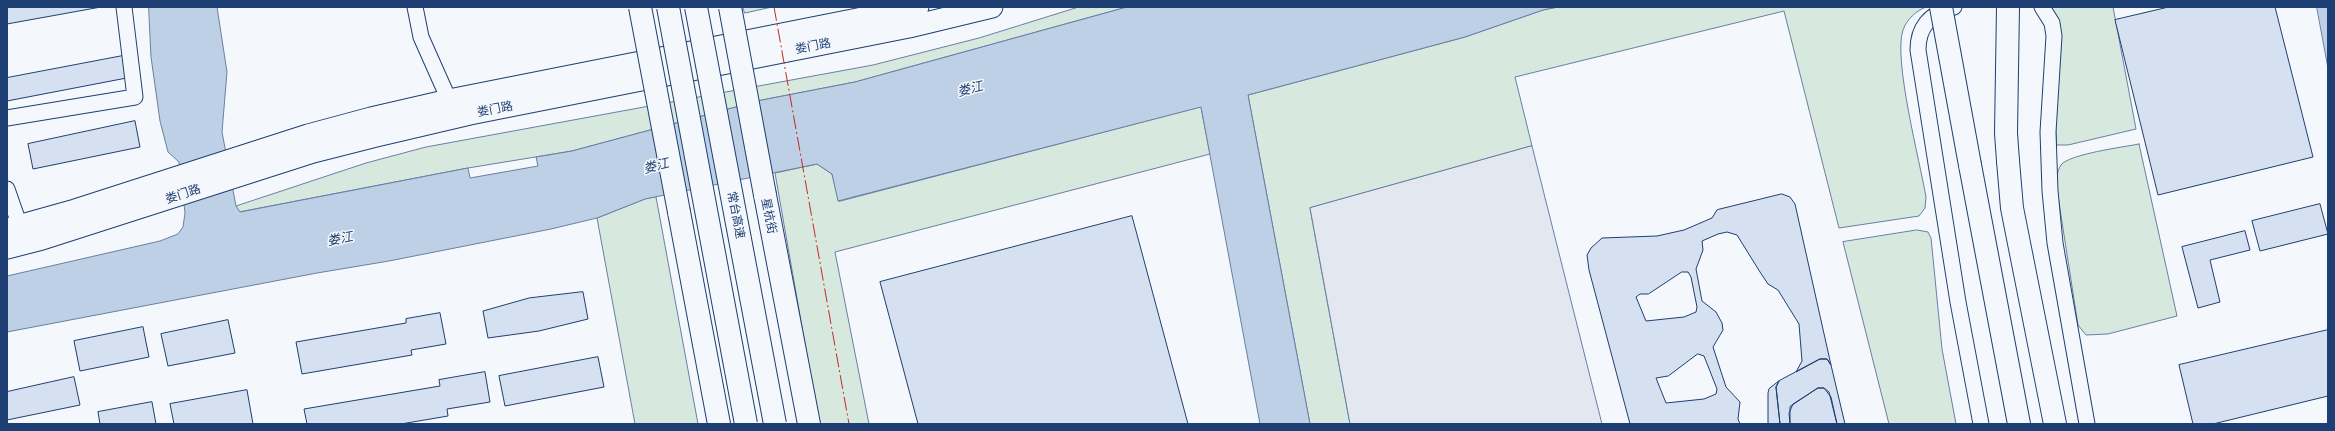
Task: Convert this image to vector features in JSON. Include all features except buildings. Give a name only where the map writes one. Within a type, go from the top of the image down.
[{"type":"main road","points":[[640,7],[719,424]]},
{"type":"main road","points":[[668,7],[746,424]]},
{"type":"main road","name":"常台高速","points":[[696,7],[775,424]]},
{"type":"main road","name":"星杭街","points":[[730,7],[809,424]]},
{"type":"main road","name":"娄门路","points":[[15,237],[236,167],[341,144],[455,108],[918,7]]},
{"type":"main road","name":"娄门路","points":[[455,108],[909,28],[992,7]]},
{"type":"main road","points":[[1941,7],[2019,424]]},
{"type":"main road","points":[[2009,7],[2007,33],[2006,133],[2012,208],[2055,424]]},
{"type":"street","points":[[7,118],[135,97],[124,7]]},
{"type":"street","points":[[415,7],[421,37],[455,108]]},
{"type":"street","points":[[1954,7],[1938,12],[1924,24],[1920,31],[1918,50],[1958,302],[1981,424]]},
{"type":"street","points":[[2042,7],[2052,23],[2055,41],[2048,150],[2055,235],[2087,424]]},
{"type":"street","points":[[7,189],[15,237]]},
{"type":"shaded area","points":[[743,7],[772,7],[745,13]]},
{"type":"shaded area","points":[[1079,7],[1127,7],[855,82],[762,100],[572,151],[468,168],[239,212],[236,206],[366,163],[426,147],[873,65],[979,38]]},
{"type":"shaded area","points":[[1558,7],[1926,7],[1915,13],[1909,19],[1903,30],[1901,44],[1904,86],[1926,197],[1925,208],[1919,216],[1839,228],[1784,11],[1515,77],[1532,146],[1310,208],[1350,424],[1310,424],[1248,95],[1465,37],[1543,10]]},
{"type":"shaded area","points":[[2050,7],[2113,7],[2136,129],[2068,145],[2057,145]]},
{"type":"shaded area","points":[[1201,107],[1210,154],[835,252],[869,424],[819,424],[775,173],[817,164],[832,174],[839,201]]},
{"type":"shaded area","points":[[2139,144],[2177,316],[2108,334],[2086,335],[2078,325],[2057,190],[2058,171],[2061,165],[2066,161],[2085,154]]},
{"type":"shaded area","points":[[1532,146],[1602,424],[1350,424],[1310,208]]},
{"type":"shaded area","points":[[656,197],[698,424],[635,424],[597,218],[645,199]]},
{"type":"shaded area","points":[[1917,230],[1928,232],[1931,238],[1942,349],[1956,424],[1889,424],[1843,242]]},
{"type":"water","name":"娄江","points":[[149,7],[217,7],[227,72],[222,132],[236,206],[240,212],[468,168],[470,178],[538,166],[536,157],[572,151],[762,100],[855,82],[1127,7],[1558,7],[1543,10],[1465,37],[1248,95],[1310,424],[1260,424],[1201,107],[838,201],[832,174],[817,164],[645,199],[597,218],[551,229],[389,261],[317,273],[7,332],[7,276],[160,241],[178,234],[183,227],[185,213],[179,162],[168,152],[160,121],[151,57]]},
{"type":"water","points":[[2317,7],[2328,7],[2328,68]]},
{"type":"power","points":[[774,7],[849,424]]}]
